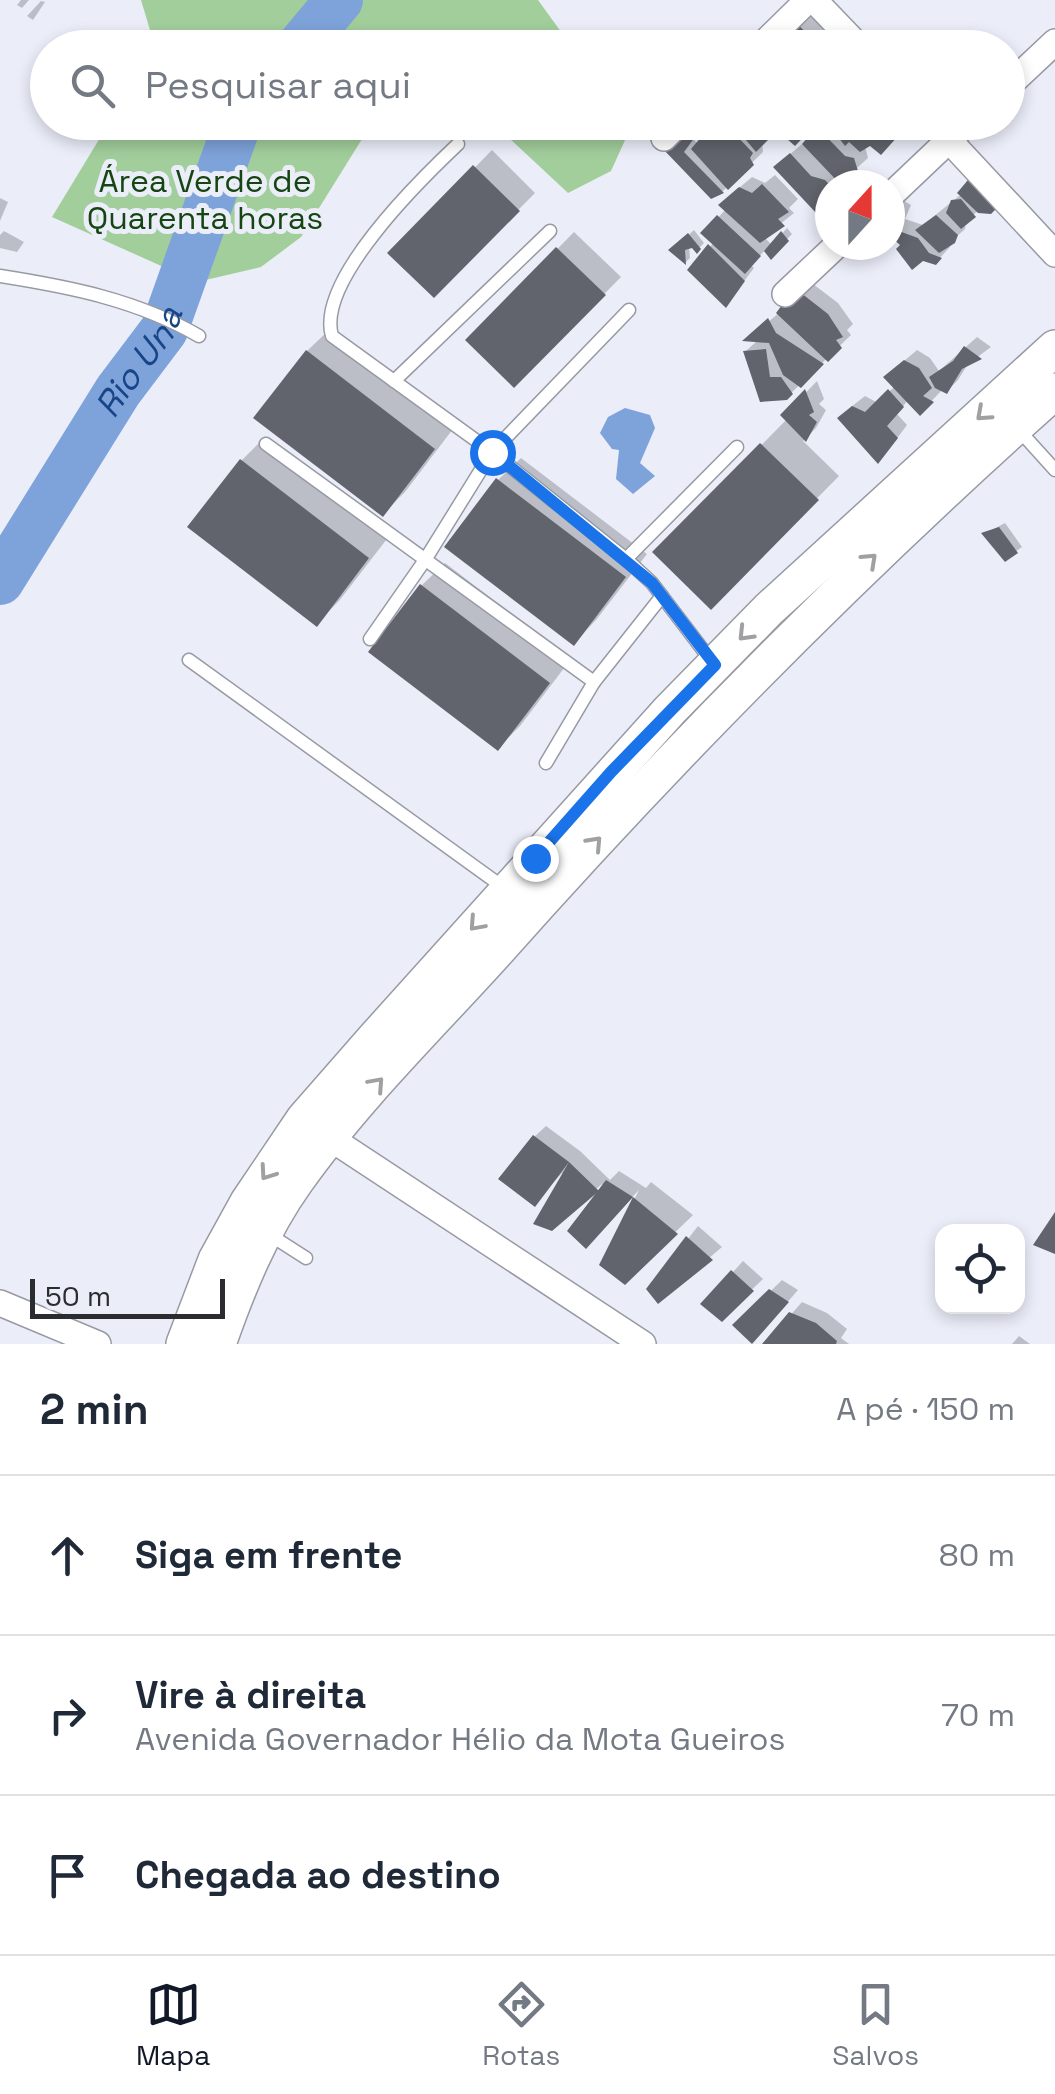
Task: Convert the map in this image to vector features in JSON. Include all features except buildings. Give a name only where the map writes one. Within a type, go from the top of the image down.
[{"type":"main road","points":[[184,1344],[216,1260],[248,1202],[304,1119],[611,772],[715,665],[770,609],[1055,348]]},
{"type":"main road","points":[[218,1344],[265,1232],[295,1183],[330,1138],[544,898],[700,732],[856,574],[1055,391]]},
{"type":"street","points":[[778,30],[811,0],[842,30]]},
{"type":"street","points":[[1025,70],[1055,42]]},
{"type":"street","points":[[905,177],[934,140]]},
{"type":"street","points":[[948,140],[1055,254]]},
{"type":"street","points":[[784,294],[821,260]]},
{"type":"street","points":[[330,1138],[643,1344]]},
{"type":"street","points":[[0,1303],[98,1344]]},
{"type":"lane","points":[[458,144],[408,191],[367,244],[330,310],[332,336],[492,452],[626,559],[662,596],[715,665]]},
{"type":"lane","points":[[394,382],[550,232]]},
{"type":"lane","points":[[0,276],[78,288],[152,312],[199,336]]},
{"type":"lane","points":[[370,639],[492,452],[629,310]]},
{"type":"lane","points":[[1015,426],[1055,470]]},
{"type":"lane","points":[[266,444],[594,682]]},
{"type":"lane","points":[[626,559],[736,447]]},
{"type":"lane","points":[[546,763],[594,682],[662,596]]},
{"type":"lane","points":[[189,660],[507,890]]},
{"type":"lane","points":[[265,1232],[306,1258]]},
{"type":"green space","points":[[141,0],[538,0],[560,30],[150,30]]},
{"type":"green space","name":"Área Verde de Quarenta horas","points":[[99,140],[361,140],[301,237],[261,267],[197,282],[52,217]]},
{"type":"green space","points":[[511,140],[625,140],[611,171],[568,193]]},
{"type":"water","points":[[625,408],[650,415],[655,428],[640,463],[655,476],[633,494],[616,479],[619,450],[612,449],[600,433],[608,417]]},
{"type":"waterway","name":"Rio Una","points":[[314,30],[339,0]]},
{"type":"waterway","name":"Rio Una","points":[[0,581],[118,391],[164,330],[232,140]]},
{"type":"route","points":[[492,452],[652,583],[715,665],[611,772],[535,858]]}]
